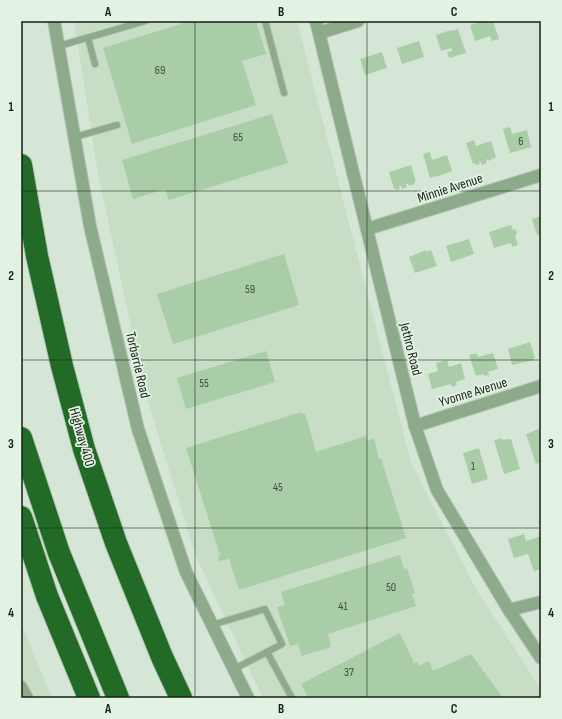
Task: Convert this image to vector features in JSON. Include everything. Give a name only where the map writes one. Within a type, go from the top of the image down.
[{"type":"highway","name":"Highway 400","points":[[21,165],[37,256],[62,366],[84,449],[116,543],[162,657],[181,698]]},
{"type":"highway","points":[[21,438],[59,553],[118,698]]},
{"type":"highway","points":[[21,517],[47,596],[89,698]]},
{"type":"street","name":"Torbarrie Road","points":[[55,21],[90,226],[138,429],[186,572],[248,698]]},
{"type":"street","name":"Jethro Road","points":[[316,21],[414,426],[437,490],[509,610],[541,658]]},
{"type":"street","points":[[319,33],[358,21]]},
{"type":"street","name":"Minnie Avenue","points":[[367,229],[541,174]]},
{"type":"street","name":"Yvonne Avenue","points":[[414,426],[541,386]]},
{"type":"street","points":[[509,610],[541,602]]},
{"type":"street","points":[[21,687],[27,698]]},
{"type":"lane","points":[[59,46],[145,21]]},
{"type":"lane","points":[[265,21],[284,93]]},
{"type":"lane","points":[[88,38],[95,64]]},
{"type":"lane","points":[[74,137],[117,125]]},
{"type":"lane","points":[[212,625],[265,609],[282,644],[234,669]]},
{"type":"lane","points":[[267,652],[292,698]]},
{"type":"shaded area","points":[[74,21],[297,21],[411,463],[476,589],[541,689],[541,698],[263,698],[196,557],[145,392],[98,174]]},
{"type":"shaded area","points":[[21,623],[22,625],[52,698],[21,698]]},
{"type":"building","points":[[190,21],[256,21],[266,54],[242,61],[256,105],[132,144],[103,48]]},
{"type":"building","points":[[484,21],[493,21],[499,39],[492,41],[490,36],[475,41],[470,25]]},
{"type":"building","points":[[458,29],[466,53],[449,58],[447,52],[452,51],[452,48],[441,51],[436,35]]},
{"type":"building","points":[[419,41],[424,57],[402,64],[397,48]]},
{"type":"building","points":[[382,52],[387,68],[365,75],[360,59]]},
{"type":"building","points":[[272,114],[288,163],[169,200],[165,189],[133,199],[122,160]]},
{"type":"building","points":[[510,127],[512,134],[527,130],[531,147],[510,153],[503,129]]},
{"type":"building","points":[[474,140],[476,146],[491,141],[496,157],[488,161],[488,159],[486,160],[487,163],[482,165],[480,161],[480,164],[473,164],[466,143]]},
{"type":"building","points":[[430,152],[432,160],[447,155],[452,171],[430,178],[423,154]]},
{"type":"building","points":[[411,165],[416,182],[414,182],[415,184],[409,186],[406,184],[407,187],[402,189],[401,186],[399,186],[400,189],[394,189],[389,172]]},
{"type":"building","points":[[541,216],[541,234],[537,235],[532,219]]},
{"type":"building","points":[[511,225],[513,230],[516,229],[517,234],[515,235],[518,245],[512,247],[511,243],[494,248],[489,232]]},
{"type":"building","points":[[469,239],[474,254],[451,262],[446,246]]},
{"type":"building","points":[[426,250],[426,252],[431,250],[437,266],[415,273],[409,257]]},
{"type":"building","points":[[284,254],[299,305],[173,344],[157,294]]},
{"type":"building","points":[[530,342],[535,358],[533,359],[534,360],[512,365],[508,349]]},
{"type":"building","points":[[266,351],[275,382],[186,409],[177,378]]},
{"type":"building","points":[[476,353],[478,357],[493,353],[498,369],[488,372],[489,375],[484,376],[483,374],[476,376],[469,355]]},
{"type":"building","points":[[447,360],[449,367],[461,363],[465,379],[456,382],[457,385],[452,387],[451,384],[432,389],[428,374],[438,371],[436,363]]},
{"type":"building","points":[[301,412],[302,414],[305,413],[316,452],[366,436],[368,441],[374,438],[378,456],[379,459],[381,458],[406,538],[239,590],[229,559],[219,561],[218,556],[220,555],[186,448]]},
{"type":"building","points":[[541,428],[541,462],[536,464],[526,434]]},
{"type":"building","points":[[502,438],[502,440],[511,439],[520,469],[504,474],[494,440]]},
{"type":"building","points":[[479,448],[488,479],[472,484],[463,453]]},
{"type":"building","points":[[524,534],[526,541],[541,536],[541,569],[534,571],[528,554],[514,558],[508,539]]},
{"type":"building","points":[[400,555],[404,569],[407,568],[415,593],[412,594],[416,606],[328,634],[331,647],[302,656],[298,644],[290,646],[277,607],[285,605],[281,592]]},
{"type":"building","points":[[400,633],[414,663],[417,662],[419,666],[429,661],[433,671],[471,654],[503,698],[308,698],[301,684]]}]
